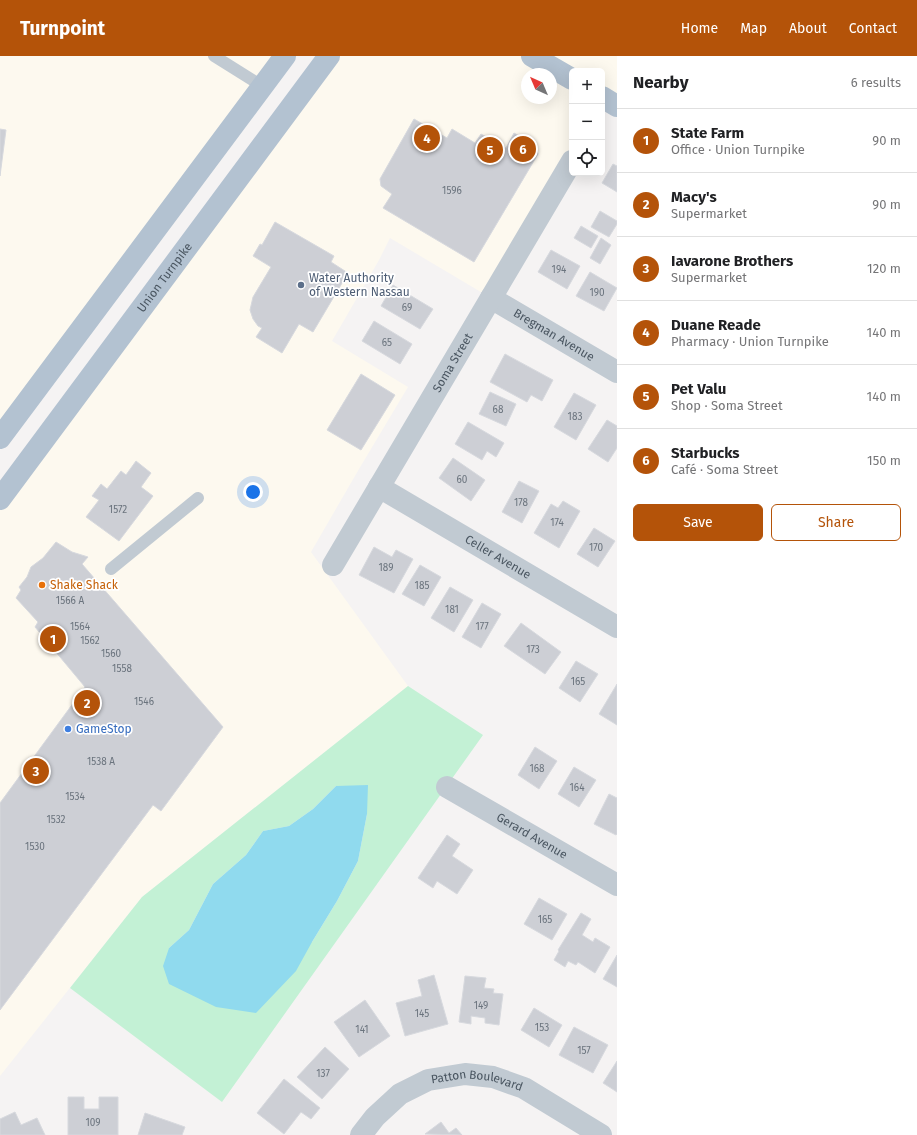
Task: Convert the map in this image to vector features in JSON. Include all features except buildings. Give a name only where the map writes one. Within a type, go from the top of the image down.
[{"type":"main road","points":[[0,438],[285,56]]},
{"type":"main road","name":"Union Turnpike","points":[[0,499],[329,56]]},
{"type":"main road","points":[[532,56],[569,77]]},
{"type":"street","name":"Soma Street","points":[[333,565],[569,166]]},
{"type":"street","name":"Bregman Avenue","points":[[491,298],[617,372]]},
{"type":"street","name":"Celler Avenue","points":[[379,487],[617,627]]},
{"type":"street","name":"Gerard Avenue","points":[[446,788],[617,885]]},
{"type":"street","name":"Patton Boulevard","points":[[361,1135],[375,1117],[400,1094],[428,1080],[465,1074],[492,1077],[524,1088],[600,1135]]},
{"type":"lane","points":[[214,56],[262,86]]},
{"type":"lane","points":[[111,569],[198,498]]},
{"type":"shaded area","points":[[0,56],[285,56],[0,438]]},
{"type":"shaded area","points":[[329,56],[617,56],[617,106],[607,101],[605,105],[605,68],[569,68],[569,166],[491,298],[390,238],[379,260],[332,341],[408,387],[311,552],[408,686],[142,897],[0,1076],[0,499]]},
{"type":"green space","points":[[408,686],[483,735],[222,1102],[70,988],[142,897]],"holes":[[[336,786],[367,814],[358,861],[337,901],[312,942],[169,948],[189,930],[213,884],[246,855],[263,831],[289,826],[313,809]]]},
{"type":"water","points":[[368,785],[367,814],[358,861],[337,901],[296,971],[256,1013],[216,1007],[169,984],[163,966],[169,948],[189,930],[213,884],[246,855],[263,831],[289,826],[313,809],[336,786]]},
{"type":"place","name":"Duane Reade","points":[[427,138]]},
{"type":"place","name":"Starbucks","points":[[523,149]]},
{"type":"place","name":"Pet Valu","points":[[490,150]]},
{"type":"place","name":"Water Authority of Western Nassau","points":[[301,285]]},
{"type":"place","name":"Shake Shack","points":[[42,585]]},
{"type":"place","name":"State Farm","points":[[53,639]]},
{"type":"place","name":"Macy's","points":[[87,703]]},
{"type":"place","name":"GameStop","points":[[68,729]]},
{"type":"place","name":"Iavarone Brothers","points":[[36,771]]}]
